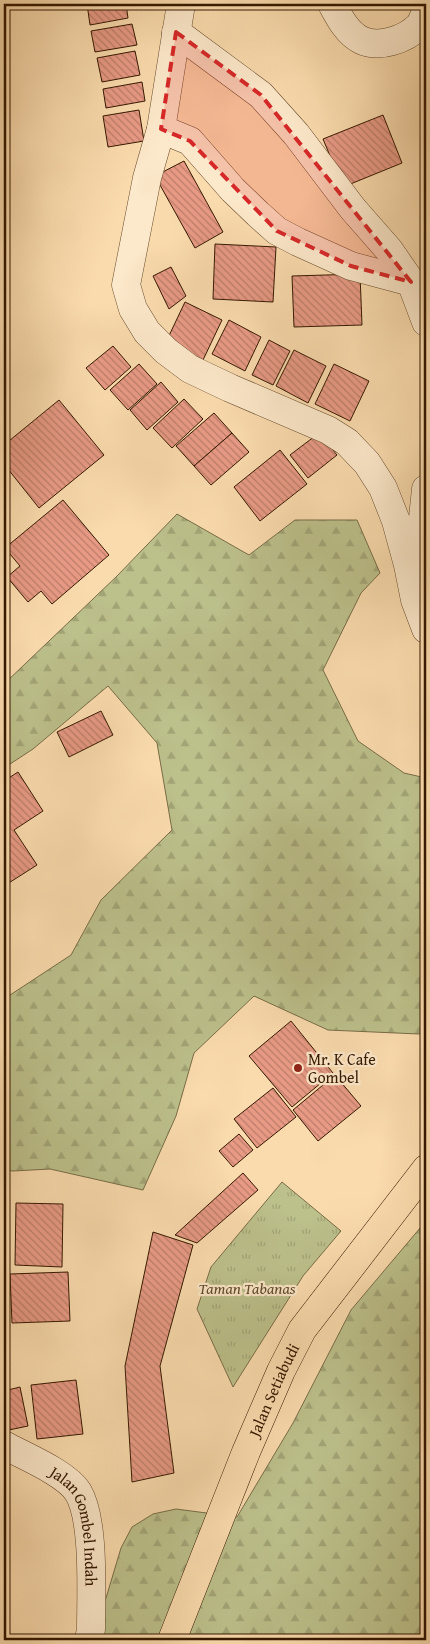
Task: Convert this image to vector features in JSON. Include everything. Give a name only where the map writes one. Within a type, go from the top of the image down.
[{"type":"highway","name":"Jalan Setiabudi","points":[[172,1640],[246,1452],[280,1371],[302,1330],[426,1169]]},
{"type":"street","points":[[181,4],[162,128],[147,178],[126,285],[136,315],[147,332],[166,351],[190,370],[328,430],[347,442],[367,463],[383,488],[396,521],[408,564],[415,600],[426,629]]},
{"type":"street","points":[[332,4],[343,25],[361,40],[379,44],[406,36],[420,24],[426,12]]},
{"type":"street","points":[[176,32],[261,95],[296,134],[353,208],[389,250],[411,282],[426,322]]},
{"type":"street","points":[[162,128],[190,141],[233,190],[277,230],[298,242],[351,266],[411,282]]},
{"type":"street","points":[[415,600],[426,490]]},
{"type":"street","name":"Jalan Gombel Indah","points":[[4,1445],[59,1475],[77,1492],[85,1510],[90,1544],[91,1629],[89,1640]]},
{"type":"highlighted area","points":[[176,32],[261,95],[411,282],[351,266],[277,231],[190,141],[161,129]]},
{"type":"green space","points":[[177,514],[249,555],[295,520],[357,520],[380,573],[361,593],[323,670],[358,741],[404,773],[426,778],[426,1030],[419,1034],[328,1030],[254,996],[194,1053],[176,1116],[143,1190],[50,1169],[4,1170],[4,999],[71,955],[101,900],[172,830],[157,743],[108,686],[33,749],[4,768],[4,684],[116,577]]},
{"type":"green space","name":"Taman Tabanas","points":[[282,1182],[341,1231],[303,1276],[233,1387],[197,1309],[211,1267]]},
{"type":"green space","points":[[426,1221],[426,1640],[96,1640],[97,1628],[121,1548],[132,1527],[153,1514],[176,1509],[237,1517],[293,1423],[351,1310]]},
{"type":"building","points":[[87,4],[126,4],[128,18],[90,25]]},
{"type":"building","points":[[132,24],[137,45],[95,52],[91,31]]},
{"type":"building","points":[[135,51],[140,75],[102,82],[97,58]]},
{"type":"building","points":[[142,82],[145,101],[106,108],[103,89]]},
{"type":"building","points":[[139,110],[144,141],[108,147],[103,116]]},
{"type":"building","points":[[383,115],[402,163],[343,187],[323,139]]},
{"type":"building","points":[[184,161],[223,232],[195,248],[155,176]]},
{"type":"building","points":[[215,244],[276,247],[273,302],[213,299]]},
{"type":"building","points":[[171,267],[186,296],[169,309],[153,276]]},
{"type":"building","points":[[360,274],[362,325],[294,327],[292,276]]},
{"type":"building","points":[[185,302],[222,320],[203,360],[166,342]]},
{"type":"building","points":[[229,320],[261,337],[245,371],[212,354]]},
{"type":"building","points":[[269,340],[290,351],[273,385],[252,375]]},
{"type":"building","points":[[113,346],[131,367],[105,390],[86,368]]},
{"type":"building","points":[[294,350],[326,366],[308,403],[276,386]]},
{"type":"building","points":[[139,364],[157,384],[128,410],[110,390]]},
{"type":"building","points":[[334,364],[369,381],[350,421],[315,404]]},
{"type":"building","points":[[161,382],[178,402],[147,430],[130,410]]},
{"type":"building","points":[[184,399],[203,419],[172,448],[153,428]]},
{"type":"building","points":[[59,400],[104,455],[39,508],[4,464],[4,445]]},
{"type":"building","points":[[214,413],[232,433],[194,466],[176,446]]},
{"type":"building","points":[[232,433],[249,452],[211,485],[194,466]]},
{"type":"building","points":[[319,433],[337,455],[308,478],[290,455]]},
{"type":"building","points":[[280,450],[307,484],[260,521],[234,487]]},
{"type":"building","points":[[63,500],[109,555],[52,604],[41,591],[28,602],[7,577],[20,566],[5,548]]},
{"type":"building","points":[[101,711],[113,735],[69,757],[57,732]]},
{"type":"building","points":[[18,772],[43,811],[14,830],[37,865],[4,886],[4,781]]},
{"type":"building","points":[[291,1021],[333,1073],[292,1107],[249,1056]]},
{"type":"building","points":[[335,1075],[361,1106],[318,1141],[293,1110]]},
{"type":"building","points":[[273,1088],[296,1117],[257,1148],[234,1119]]},
{"type":"building","points":[[239,1134],[253,1150],[233,1167],[219,1151]]},
{"type":"building","points":[[243,1173],[258,1190],[197,1243],[175,1235]]},
{"type":"building","points":[[16,1203],[63,1204],[62,1267],[15,1265]]},
{"type":"building","points":[[153,1232],[193,1245],[160,1366],[174,1473],[132,1482],[125,1366]]},
{"type":"building","points":[[68,1272],[70,1321],[12,1323],[10,1274]]},
{"type":"building","points":[[76,1380],[83,1434],[37,1439],[31,1385]]},
{"type":"building","points":[[20,1387],[28,1426],[4,1431],[4,1391]]},
{"type":"place","name":"Mr. K Cafe Gombel","points":[[298,1068]]}]
